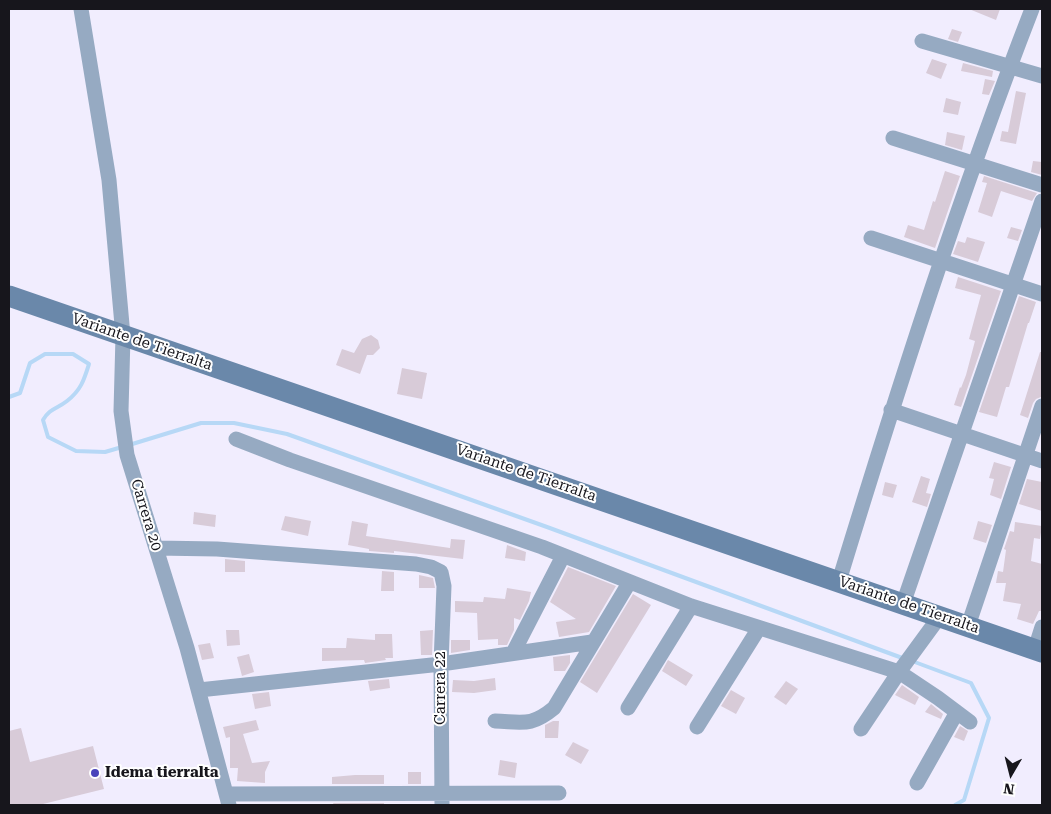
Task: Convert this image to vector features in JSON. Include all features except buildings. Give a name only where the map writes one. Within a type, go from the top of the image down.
[{"type":"main road","name":"Variante de Tierralta","points":[[9,296],[1039,650]]},
{"type":"street","name":"Carrera 20","points":[[81,9],[109,180],[123,336],[121,411],[127,455],[199,690],[228,800]]},
{"type":"street","points":[[839,581],[941,261],[974,164],[1032,9]]},
{"type":"street","points":[[922,41],[1042,76]]},
{"type":"street","points":[[893,138],[1042,184]]},
{"type":"street","points":[[903,604],[1042,201]]},
{"type":"street","points":[[871,238],[1042,294]]},
{"type":"street","points":[[968,626],[1042,406]]},
{"type":"street","points":[[892,410],[1042,461]]},
{"type":"street","points":[[236,438],[290,460],[563,556],[691,606],[899,672],[970,722]]},
{"type":"street","name":"Carrera 22","points":[[156,548],[217,549],[416,564],[432,567],[441,572],[444,586],[441,664],[442,800]]},
{"type":"street","points":[[513,653],[563,556]]},
{"type":"street","points":[[494,721],[530,722],[543,717],[554,708],[629,582]]},
{"type":"street","points":[[628,708],[691,606]]},
{"type":"street","points":[[861,729],[899,672],[940,616]]},
{"type":"street","points":[[1039,650],[1042,627]]},
{"type":"street","points":[[697,727],[759,628]]},
{"type":"street","points":[[199,690],[441,664],[592,642]]},
{"type":"street","points":[[917,782],[957,712]]},
{"type":"street","points":[[228,800],[442,800],[560,793]]},
{"type":"waterway","points":[[9,397],[20,393],[30,363],[45,354],[73,354],[89,364],[84,380],[76,393],[48,413],[43,420],[48,437],[76,451],[105,452],[122,447]]},
{"type":"waterway","points":[[129,445],[201,423],[234,423],[287,434],[547,527],[905,659]]},
{"type":"waterway","points":[[912,661],[971,683],[989,718],[964,800],[955,805]]},
{"type":"place","name":"Idema tierralta","points":[[95,773]]}]
